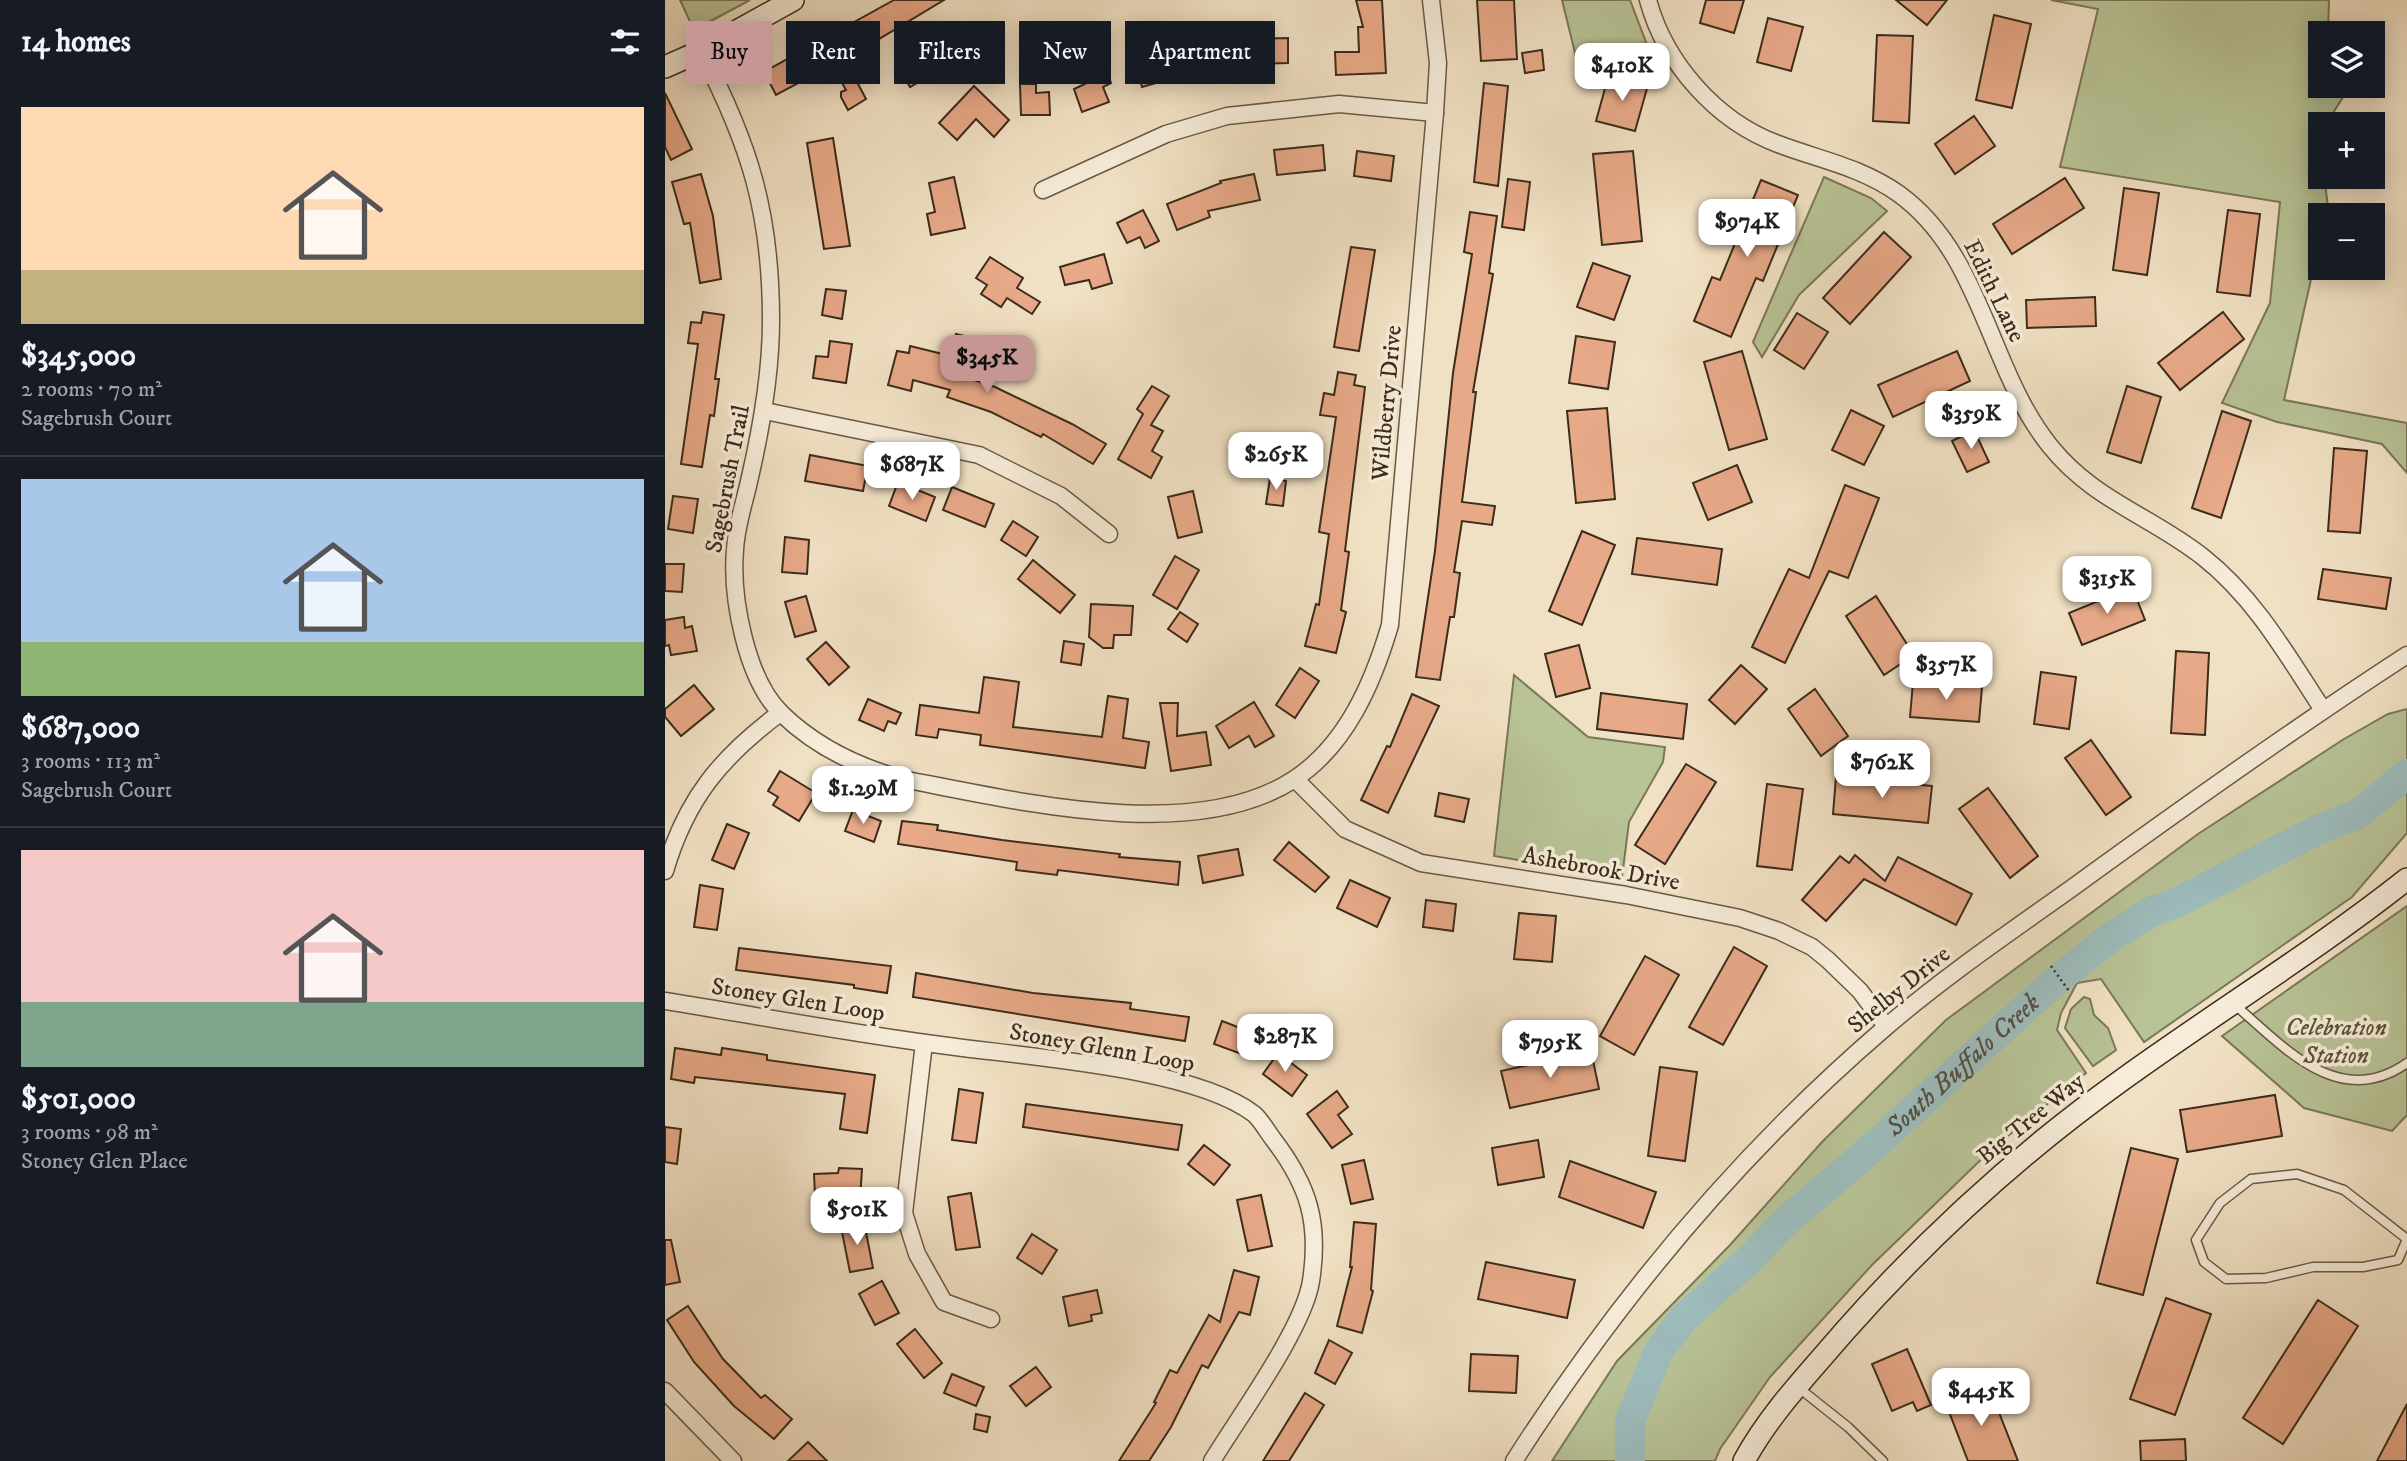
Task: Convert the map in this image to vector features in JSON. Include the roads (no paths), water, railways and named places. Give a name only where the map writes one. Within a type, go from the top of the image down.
[{"type":"main road","points":[[755,21],[793,0]]},
{"type":"main road","points":[[665,67],[686,58]]},
{"type":"main road","name":"Big Tree Way","points":[[1744,1461],[1797,1386],[1878,1294],[1958,1214],[2074,1116],[2407,879]]},
{"type":"street","name":"Wildberry Drive","points":[[1295,779],[1329,747],[1357,710],[1376,671],[1390,625],[1435,113],[1438,63],[1431,0]]},
{"type":"street","name":"Edith Lane","points":[[1648,0],[1662,41],[1681,69],[1709,100],[1749,130],[1775,143],[1865,173],[1901,196],[1918,211],[1957,260],[2023,406],[2048,444],[2084,482],[2111,502],[2187,545],[2229,580],[2266,622],[2323,710]]},
{"type":"street","name":"Sagebrush Trail","points":[[718,84],[733,112],[751,161],[764,212],[770,263],[771,321],[765,411],[735,547],[734,591],[745,644],[780,713],[813,739],[869,770],[978,793],[1128,814],[1180,814],[1216,809],[1258,798],[1295,779]]},
{"type":"street","points":[[1043,190],[1166,135],[1227,116],[1339,104],[1435,113]]},
{"type":"street","points":[[765,411],[979,455],[1061,496],[1108,534]]},
{"type":"street","name":"Shelby Drive","points":[[1514,1461],[1597,1338],[1677,1236],[1810,1096],[1886,1026],[1956,972],[2323,710],[2407,654]]},
{"type":"street","points":[[665,871],[683,818],[711,774],[780,713]]},
{"type":"street","name":"Ashebrook Drive","points":[[1295,779],[1345,829],[1421,863],[1626,895],[1740,918],[1779,931],[1812,947],[1828,960],[1860,991],[1886,1026]]},
{"type":"street","name":"Stoney Glen Loop","points":[[665,1001],[924,1043]]},
{"type":"street","points":[[924,1043],[904,1213],[916,1254],[944,1302],[991,1319]]},
{"type":"street","name":"Stoney Glenn Loop","points":[[924,1043],[1123,1070],[1200,1088],[1254,1115],[1285,1154],[1307,1193],[1315,1233],[1310,1285],[1288,1337],[1212,1461]]},
{"type":"street","points":[[665,1391],[733,1461]]},
{"type":"lane","points":[[2233,1003],[2295,1056],[2329,1077],[2343,1079],[2385,1076],[2407,1063]]},
{"type":"lane","points":[[2297,1174],[2344,1190],[2407,1239],[2398,1260],[2363,1267],[2313,1267],[2266,1278],[2226,1279],[2204,1262],[2196,1240],[2220,1203],[2251,1180],[2297,1174]]},
{"type":"lane","points":[[1797,1386],[1848,1427],[1883,1461]]},
{"type":"waterway","name":"South Buffalo Creek","points":[[1630,1461],[1630,1420],[1659,1351],[1683,1319],[1753,1256],[1785,1222],[1865,1154],[2054,982],[2111,937],[2150,912],[2174,904],[2317,830],[2358,814],[2407,774]]},
{"type":"park label","name":"Celebration Station","points":[[2336,1042]]}]
